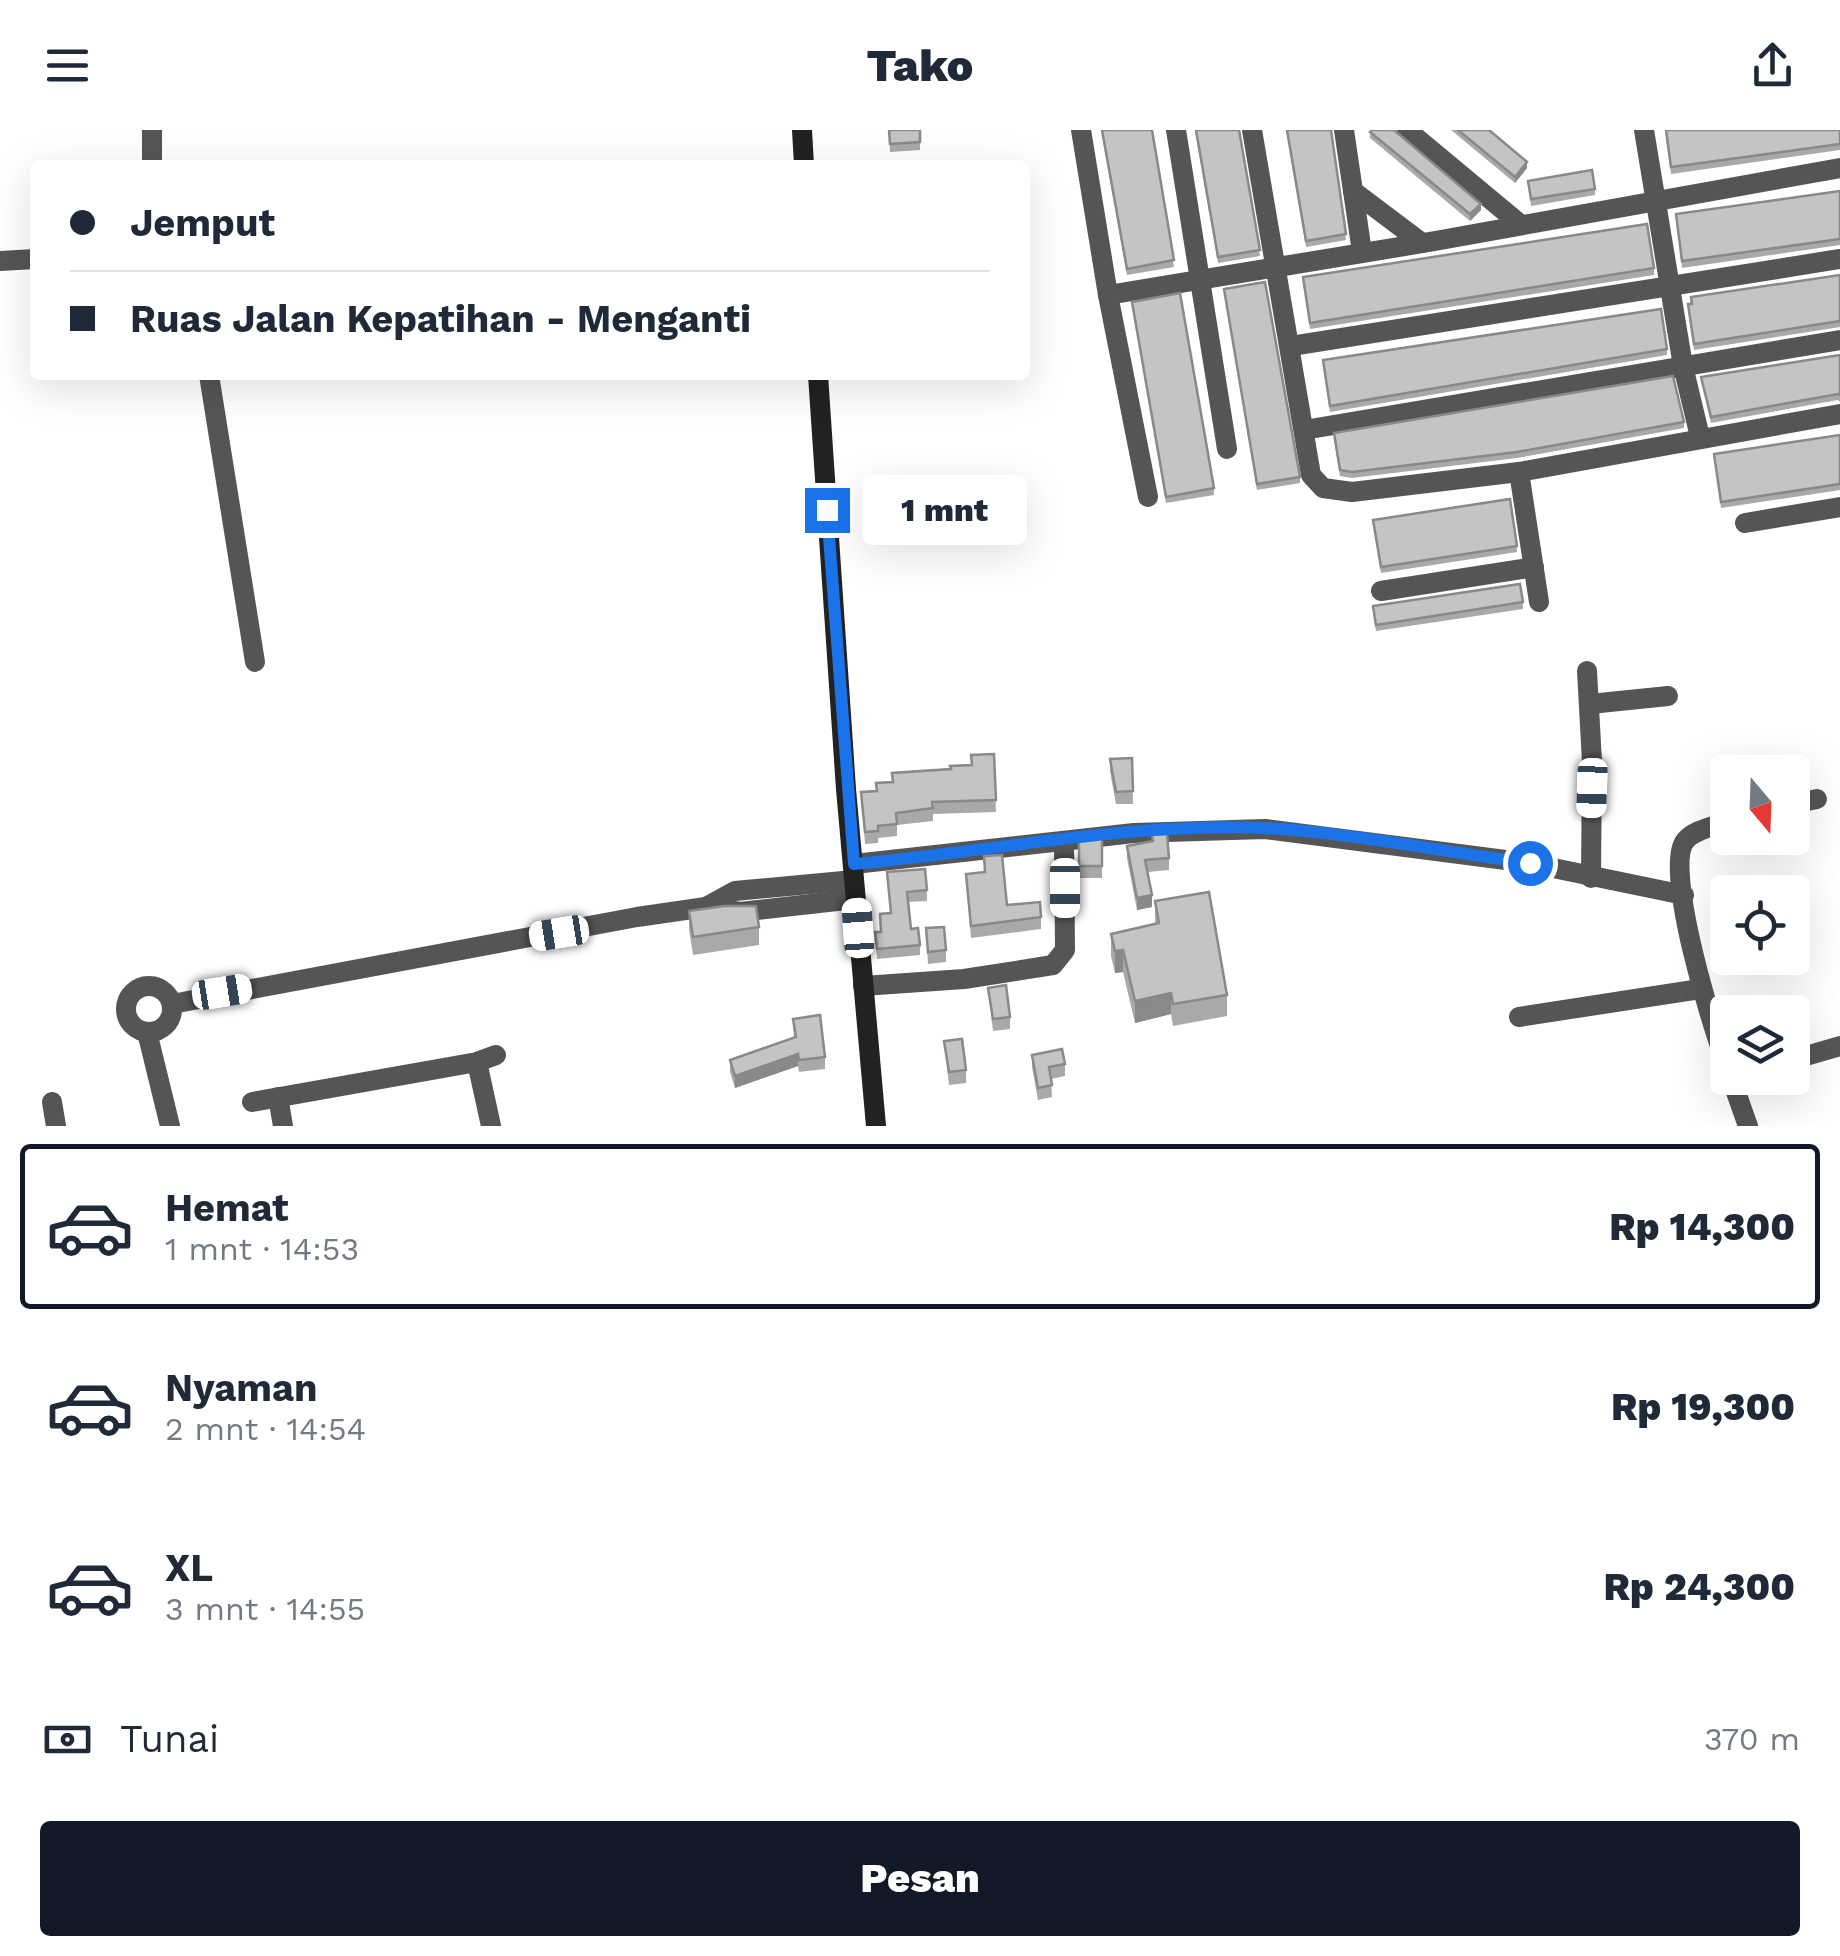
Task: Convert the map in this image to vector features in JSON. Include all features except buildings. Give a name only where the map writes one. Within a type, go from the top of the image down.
[{"type":"main road","points":[[802,130],[804,160]]},
{"type":"main road","points":[[818,380],[854,881],[876,1126]]},
{"type":"street","points":[[152,130],[152,160]]},
{"type":"street","points":[[1081,130],[1108,295],[1148,497]]},
{"type":"street","points":[[1176,130],[1226,449]]},
{"type":"street","points":[[1252,130],[1314,480],[1329,490],[1352,492],[1519,472],[1700,436],[1840,414]]},
{"type":"street","points":[[1344,130],[1362,252]]},
{"type":"street","points":[[1407,130],[1520,224]]},
{"type":"street","points":[[1644,130],[1684,366],[1700,436]]},
{"type":"street","points":[[1108,295],[1840,168]]},
{"type":"street","points":[[1353,191],[1422,243]]},
{"type":"street","points":[[0,262],[30,259]]},
{"type":"street","points":[[1292,346],[1840,259]]},
{"type":"street","points":[[1304,430],[1840,340]]},
{"type":"street","points":[[210,380],[255,662]]},
{"type":"street","points":[[1519,472],[1539,602]]},
{"type":"street","points":[[1745,522],[1840,508]]},
{"type":"street","points":[[1382,591],[1534,566]]},
{"type":"street","points":[[1587,672],[1591,878]]},
{"type":"street","points":[[1590,704],[1668,696]]},
{"type":"street","points":[[1810,801],[1817,800]]},
{"type":"street","points":[[172,1004],[637,917],[706,907],[740,912],[854,881],[1064,841],[1153,832],[1265,828],[1530,863],[1684,896]]},
{"type":"street","points":[[1710,829],[1684,841],[1681,861],[1700,989],[1710,1017]]},
{"type":"street","points":[[863,986],[981,977],[1053,965],[1064,950],[1064,841]]},
{"type":"street","points":[[154,986],[172,1004],[168,1023],[148,1032],[134,1027],[125,1006],[138,988],[154,986]]},
{"type":"street","points":[[1519,1017],[1700,989]]},
{"type":"street","points":[[148,1032],[170,1126]]},
{"type":"street","points":[[1810,1055],[1840,1046]]},
{"type":"street","points":[[252,1102],[487,1059],[491,1126]]},
{"type":"street","points":[[1737,1095],[1748,1126]]},
{"type":"street","points":[[278,1097],[282,1126]]},
{"type":"street","points":[[52,1102],[56,1126]]},
{"type":"route","points":[[827,510],[854,864],[1134,833],[1217,828],[1311,833],[1530,863]]}]
